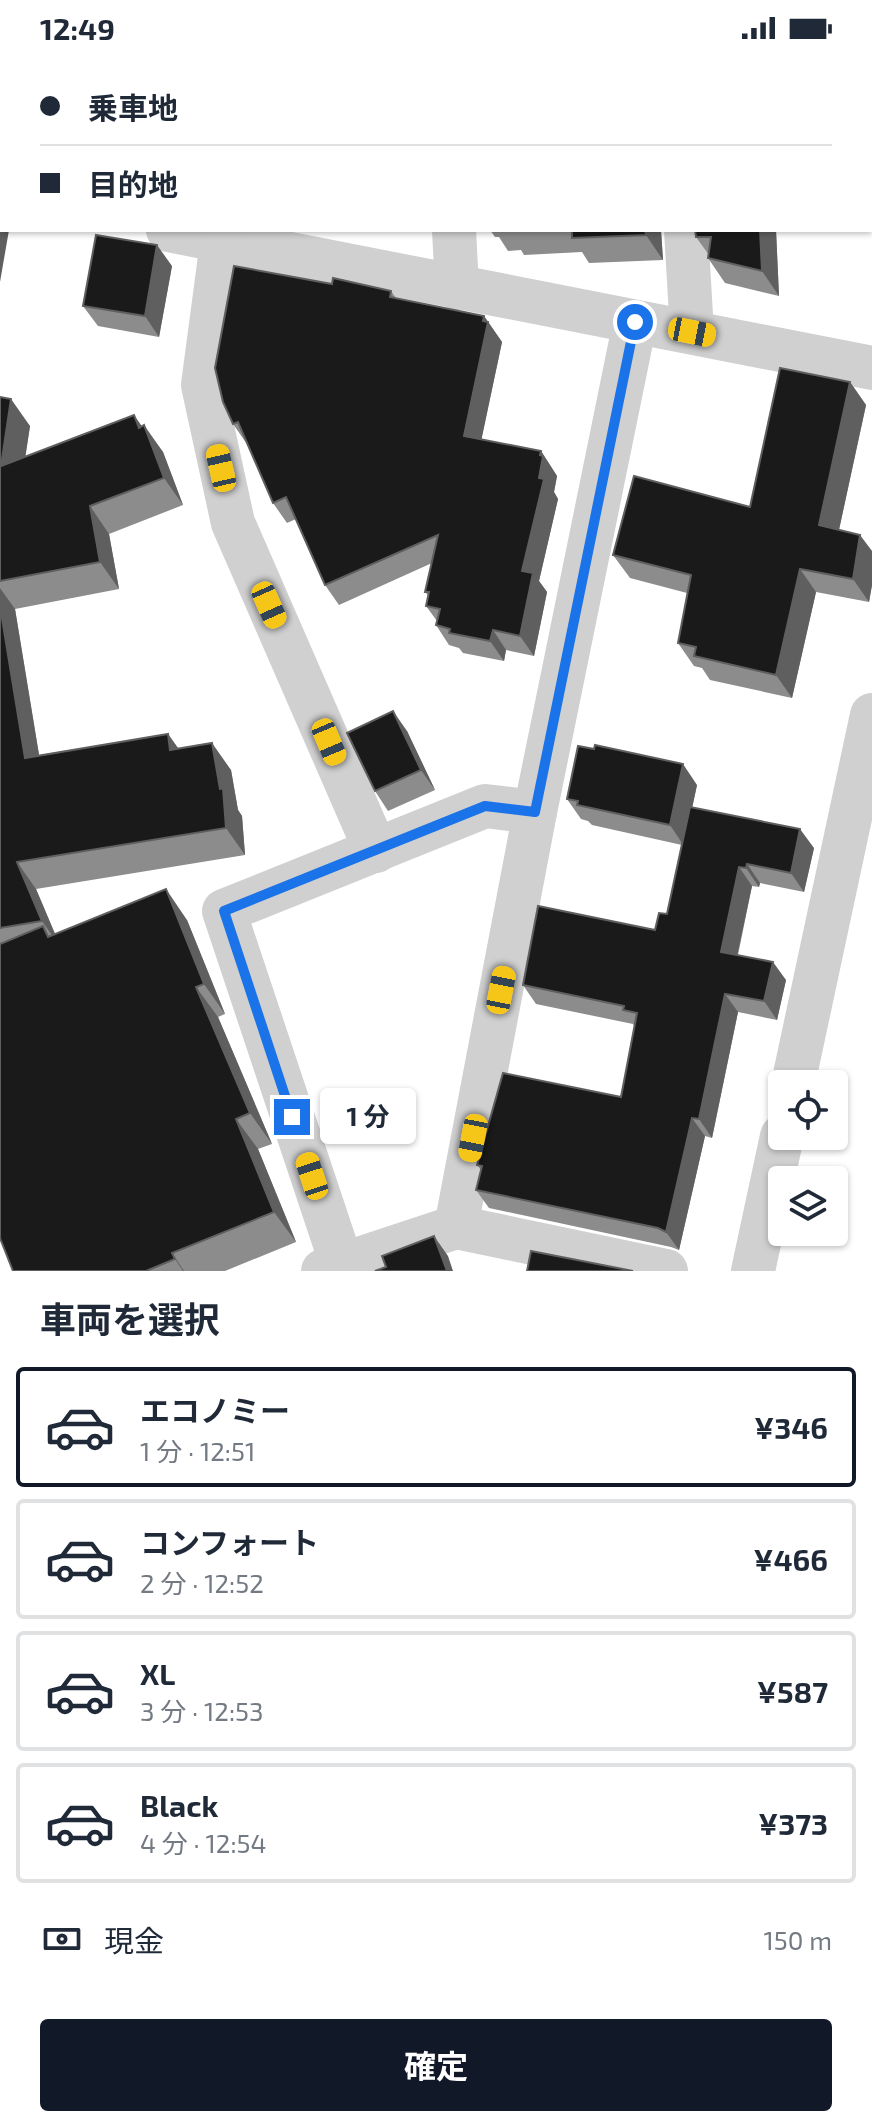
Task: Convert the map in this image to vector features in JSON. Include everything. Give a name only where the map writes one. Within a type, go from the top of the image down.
[{"type":"street","points":[[177,232],[872,368]]},
{"type":"street","points":[[454,232],[457,288]]},
{"type":"street","points":[[686,232],[692,332]]},
{"type":"street","points":[[222,242],[203,385],[233,523],[376,851]]},
{"type":"street","points":[[456,1227],[535,812],[635,322]]},
{"type":"street","points":[[796,1070],[872,715]]},
{"type":"street","points":[[535,812],[485,806],[224,911],[336,1269],[456,1227],[666,1271]]},
{"type":"street","points":[[753,1271],[779,1150]]},
{"type":"building","points":[[572,232],[645,232],[646,235],[572,238]]},
{"type":"building","points":[[695,232],[760,232],[762,271],[708,258],[711,237],[696,237]]},
{"type":"building","points":[[96,235],[157,245],[145,316],[83,306]]},
{"type":"building","points":[[234,266],[332,284],[333,278],[391,291],[390,297],[484,316],[483,321],[488,322],[464,436],[541,451],[540,455],[543,456],[539,478],[544,479],[522,571],[533,573],[520,636],[493,630],[490,641],[449,633],[450,629],[436,625],[440,609],[426,606],[429,592],[425,592],[438,535],[325,585],[286,497],[273,503],[238,422],[233,424],[223,402],[215,368]]},
{"type":"building","points":[[780,368],[850,382],[819,525],[860,535],[853,579],[800,569],[776,675],[694,656],[696,647],[678,643],[691,575],[613,555],[634,476],[750,507]]},
{"type":"building","points":[[0,397],[11,399],[1,466],[134,415],[139,428],[144,425],[164,478],[90,506],[100,562],[0,581]]},
{"type":"building","points":[[0,606],[25,758],[168,734],[170,750],[212,743],[220,789],[223,788],[226,828],[17,862],[42,921],[0,928]]},
{"type":"building","points":[[393,711],[421,770],[375,791],[347,733]]},
{"type":"building","points":[[595,745],[683,764],[670,825],[577,805],[578,801],[567,799],[578,746],[594,749]]},
{"type":"building","points":[[690,807],[800,829],[791,873],[747,864],[746,868],[739,867],[721,952],[773,962],[764,1001],[725,994],[699,1119],[692,1118],[666,1232],[476,1190],[482,1166],[477,1165],[503,1073],[621,1097],[637,1013],[623,1010],[624,1006],[523,985],[538,906],[655,930],[659,913],[667,914]]},
{"type":"building","points":[[166,889],[204,984],[196,987],[250,1113],[236,1119],[274,1212],[172,1253],[175,1259],[146,1271],[13,1271],[0,1238],[0,944],[43,926],[48,937]]},
{"type":"building","points":[[434,1236],[447,1271],[375,1271],[386,1267],[382,1256]]},
{"type":"building","points":[[531,1251],[633,1271],[527,1271]]},
{"type":"route","points":[[292,1117],[224,911],[485,806],[535,812],[635,322]]}]
